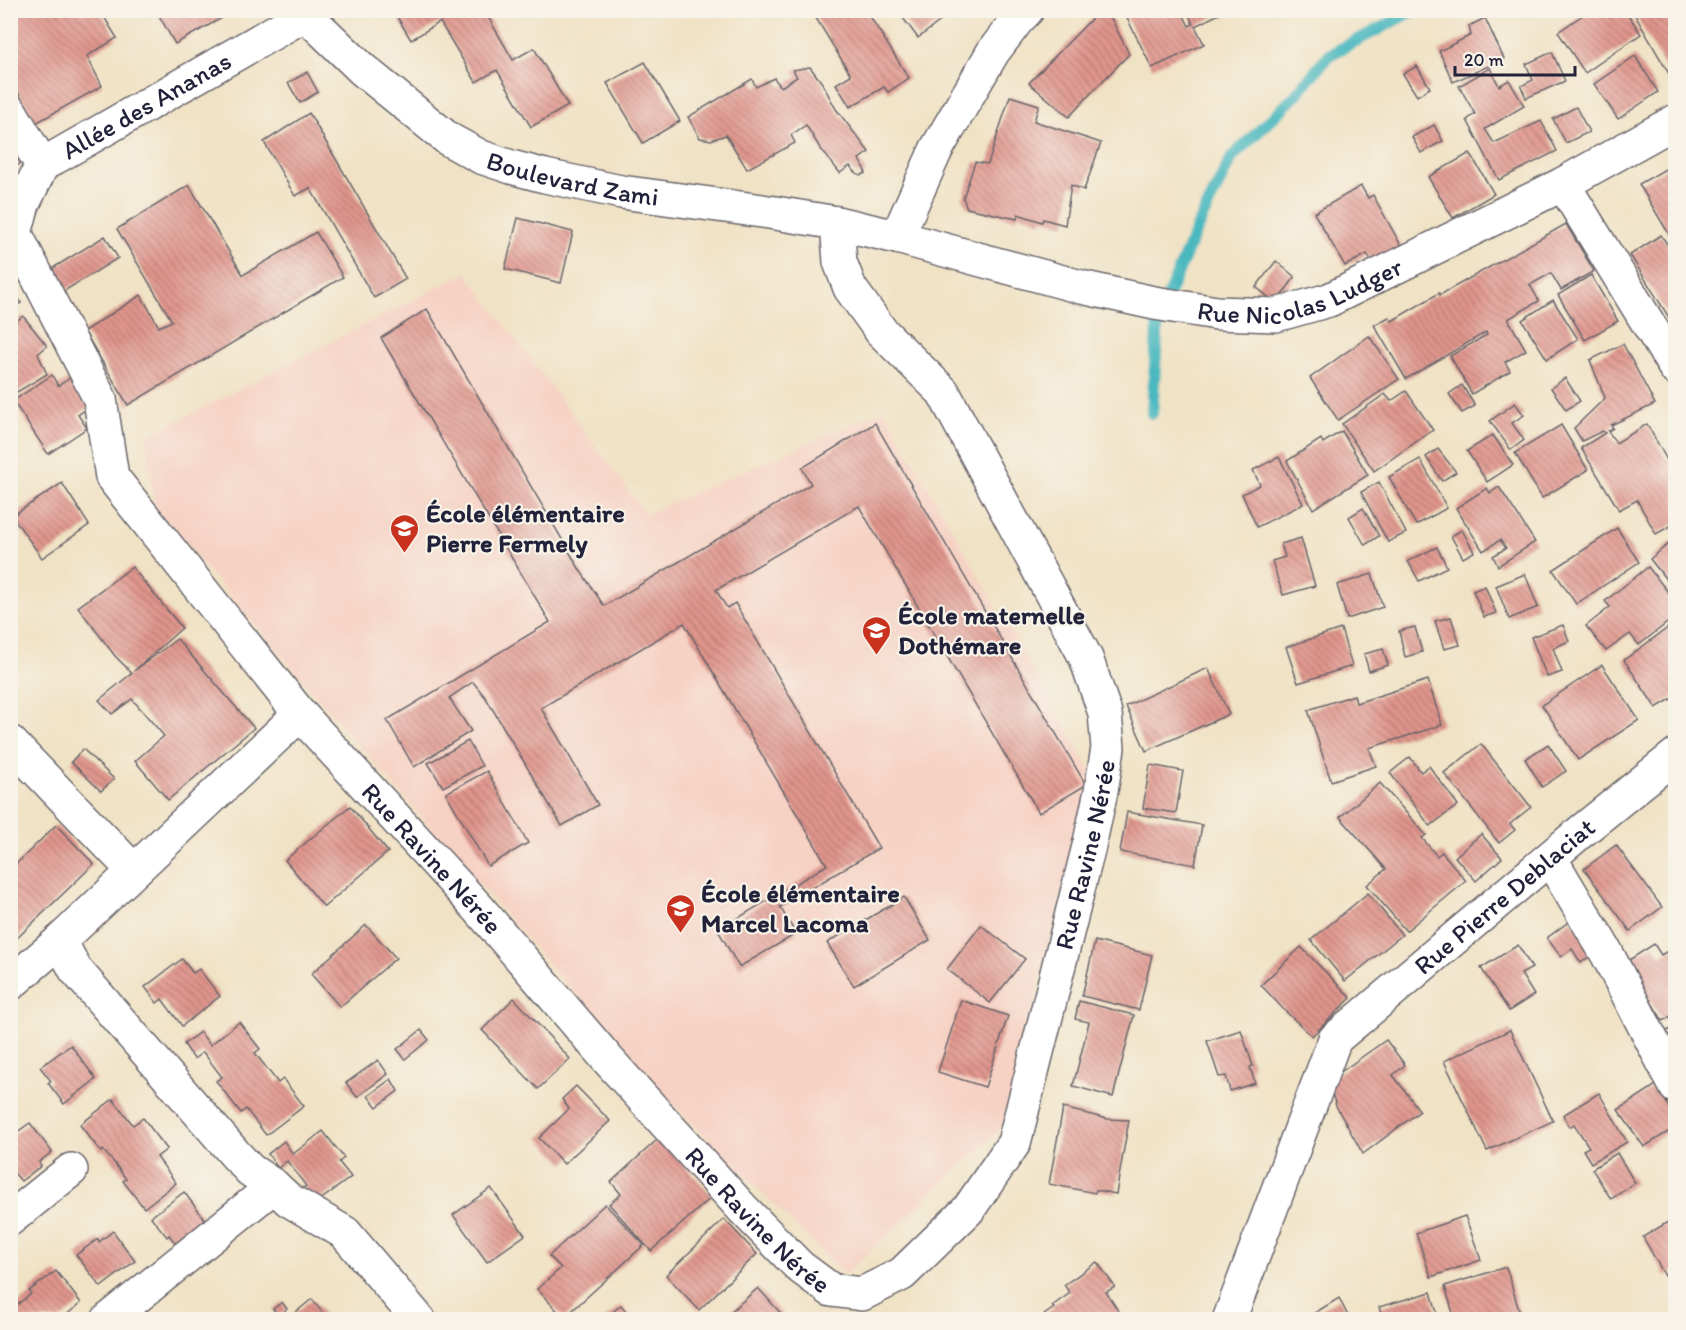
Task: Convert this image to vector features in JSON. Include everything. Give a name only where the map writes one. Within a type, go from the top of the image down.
[{"type":"street","points":[[897,237],[936,150],[993,52],[1027,10]]},
{"type":"street","name":"Boulevard Zami","points":[[303,13],[362,69],[448,139],[481,157],[545,177],[621,192],[837,223],[897,237]]},
{"type":"street","name":"Allée des Ananas","points":[[10,111],[42,165],[303,13]]},
{"type":"street","name":"Rue Nicolas Ludger","points":[[897,237],[1081,287],[1167,305],[1217,313],[1276,315],[1329,300],[1563,184],[1676,121]]},
{"type":"street","name":"Rue Ravine Nérée","points":[[42,165],[22,204],[15,233],[100,399],[112,477],[300,714],[479,909],[609,1061],[743,1209],[800,1267],[831,1290],[862,1294],[902,1274],[968,1210],[1014,1143],[1090,842],[1108,748],[1105,713],[1086,658],[943,392],[881,330],[850,288],[840,262],[837,223]]},
{"type":"street","points":[[1563,184],[1676,369]]},
{"type":"street","points":[[10,984],[60,941],[300,714]]},
{"type":"street","points":[[10,742],[134,871]]},
{"type":"street","name":"Rue Pierre Deblaciat","points":[[1229,1320],[1335,1039],[1676,755]]},
{"type":"street","points":[[1550,858],[1606,952],[1676,1087]]},
{"type":"street","points":[[60,941],[75,969],[250,1170],[274,1186],[289,1200],[345,1233],[419,1320]]},
{"type":"street","points":[[10,1219],[71,1170]]},
{"type":"street","points":[[108,1320],[274,1186]]},
{"type":"shaded area","points":[[466,273],[646,514],[884,410],[1092,773],[1002,1128],[845,1275],[646,1077],[155,509],[146,437]]},
{"type":"building","points":[[10,10],[84,10],[85,13],[90,10],[100,10],[117,38],[87,56],[102,86],[36,123],[10,79]]},
{"type":"building","points":[[156,10],[218,10],[222,18],[175,44]]},
{"type":"building","points":[[393,10],[455,10],[457,13],[461,10],[484,10],[513,60],[534,48],[568,106],[531,127],[497,70],[476,82],[440,22],[411,40]]},
{"type":"building","points":[[811,10],[866,10],[909,78],[888,92],[884,87],[850,107],[836,84],[851,75]]},
{"type":"building","points":[[897,10],[955,10],[918,38]]},
{"type":"building","points":[[1100,10],[1107,10],[1129,54],[1069,117],[1029,83]]},
{"type":"building","points":[[1123,10],[1181,10],[1189,26],[1193,24],[1187,10],[1227,10],[1195,26],[1204,44],[1152,68]]},
{"type":"building","points":[[1590,10],[1605,10],[1610,17],[1625,10],[1641,34],[1585,73],[1558,32]]},
{"type":"building","points":[[1632,10],[1676,10],[1676,86]]},
{"type":"building","points":[[1485,18],[1504,59],[1453,82],[1439,51],[1471,35],[1469,26]]},
{"type":"building","points":[[1552,52],[1565,81],[1526,98],[1521,86],[1533,80],[1526,64]]},
{"type":"building","points":[[1635,56],[1658,92],[1618,119],[1594,84]]},
{"type":"building","points":[[645,62],[680,121],[643,143],[607,83]]},
{"type":"building","points":[[1417,66],[1430,88],[1417,96],[1403,74]]},
{"type":"building","points":[[810,67],[836,109],[869,152],[859,159],[866,173],[861,175],[856,173],[850,166],[840,173],[820,148],[806,125],[791,135],[795,143],[747,169],[726,135],[711,140],[700,138],[688,117],[752,79],[756,87],[774,78],[781,87],[797,77],[793,70]]},
{"type":"building","points":[[1490,68],[1499,86],[1509,80],[1524,106],[1485,129],[1494,143],[1541,121],[1557,151],[1499,180],[1467,120],[1475,114],[1459,86]]},
{"type":"building","points":[[307,72],[318,92],[300,103],[288,83]]},
{"type":"building","points":[[1010,96],[1039,105],[1034,121],[1101,143],[1084,190],[1071,185],[1065,225],[1043,219],[1042,222],[1018,214],[1017,219],[967,208],[963,198],[975,162],[988,164]]},
{"type":"building","points":[[1576,107],[1589,132],[1566,143],[1553,119]]},
{"type":"building","points":[[309,113],[406,279],[374,298],[310,188],[295,196],[264,142]]},
{"type":"building","points":[[1434,125],[1443,141],[1421,153],[1412,137]]},
{"type":"building","points":[[10,151],[21,163],[10,171]]},
{"type":"building","points":[[1470,153],[1494,194],[1453,218],[1428,177]]},
{"type":"building","points":[[1669,167],[1676,178],[1676,246],[1639,184]]},
{"type":"building","points":[[189,185],[243,275],[316,232],[343,277],[128,405],[84,331],[141,295],[159,327],[172,321],[117,229]]},
{"type":"building","points":[[1361,186],[1368,198],[1373,195],[1403,249],[1374,265],[1367,254],[1345,266],[1314,213]]},
{"type":"building","points":[[518,218],[573,232],[561,283],[505,269]]},
{"type":"building","points":[[1566,224],[1594,271],[1561,290],[1551,273],[1530,285],[1539,301],[1508,319],[1526,350],[1505,362],[1510,371],[1472,394],[1450,356],[1487,335],[1486,332],[1406,379],[1374,325],[1389,317],[1392,321]]},
{"type":"building","points":[[1661,235],[1676,257],[1676,322],[1673,324],[1630,255]]},
{"type":"building","points":[[105,236],[118,258],[61,293],[48,271]]},
{"type":"building","points":[[1276,261],[1295,277],[1276,303],[1256,287]]},
{"type":"building","points":[[1591,275],[1618,321],[1585,340],[1558,295]]},
{"type":"building","points":[[10,286],[21,303],[10,309]]},
{"type":"building","points":[[1553,300],[1578,339],[1547,359],[1522,320]]},
{"type":"building","points":[[427,309],[580,570],[604,606],[811,484],[802,468],[875,423],[1086,785],[1039,813],[859,506],[716,590],[727,608],[735,603],[879,848],[780,907],[796,934],[739,967],[718,930],[827,865],[684,623],[541,708],[598,805],[562,826],[486,698],[473,682],[449,698],[471,731],[414,767],[387,720],[550,622],[381,338]]},
{"type":"building","points":[[23,316],[47,346],[38,354],[47,374],[17,392],[10,383],[10,326]]},
{"type":"building","points":[[1369,336],[1399,379],[1338,420],[1310,378]]},
{"type":"building","points":[[1623,344],[1655,404],[1611,425],[1613,428],[1608,431],[1616,443],[1647,424],[1667,460],[1676,456],[1676,523],[1656,534],[1637,500],[1619,510],[1581,448],[1605,433],[1602,431],[1582,441],[1574,428],[1605,398],[1590,360]]},
{"type":"building","points":[[52,375],[58,386],[70,378],[89,407],[78,415],[87,428],[48,454],[13,401]]},
{"type":"building","points":[[1565,378],[1580,401],[1566,410],[1551,388]]},
{"type":"building","points":[[1462,385],[1475,406],[1462,413],[1449,394]]},
{"type":"building","points":[[1406,391],[1433,430],[1374,471],[1342,424],[1385,394],[1391,401]]},
{"type":"building","points":[[1515,403],[1524,415],[1512,423],[1524,440],[1511,450],[1490,421]]},
{"type":"building","points":[[1561,425],[1588,470],[1542,498],[1515,453]]},
{"type":"building","points":[[1342,431],[1368,475],[1313,509],[1287,461],[1321,439],[1323,443]]},
{"type":"building","points":[[1493,435],[1513,465],[1487,482],[1467,451]]},
{"type":"building","points":[[1438,449],[1456,472],[1442,481],[1426,457]]},
{"type":"building","points":[[1279,457],[1303,504],[1257,527],[1242,494],[1260,485],[1253,470]]},
{"type":"building","points":[[1420,459],[1447,508],[1416,525],[1389,477]]},
{"type":"building","points":[[1379,482],[1406,533],[1388,542],[1361,492]]},
{"type":"building","points":[[62,483],[89,525],[42,558],[12,516]]},
{"type":"building","points":[[1499,487],[1535,542],[1498,566],[1493,556],[1506,548],[1500,540],[1483,551],[1456,508],[1487,488],[1490,493]]},
{"type":"building","points":[[1363,508],[1379,536],[1365,545],[1349,517]]},
{"type":"building","points":[[1617,528],[1639,562],[1576,604],[1553,570]]},
{"type":"building","points":[[1462,530],[1474,552],[1463,558],[1451,536]]},
{"type":"building","points":[[1301,538],[1315,586],[1283,595],[1272,561],[1285,557],[1281,544]]},
{"type":"building","points":[[1672,541],[1676,546],[1676,592],[1650,559]]},
{"type":"building","points":[[1437,547],[1447,567],[1419,581],[1408,561]]},
{"type":"building","points":[[132,567],[182,628],[134,671],[177,639],[254,728],[168,800],[135,761],[164,736],[132,699],[112,714],[99,700],[132,673],[115,656],[78,607]]},
{"type":"building","points":[[1648,567],[1676,602],[1676,616],[1639,645],[1630,634],[1606,651],[1586,626],[1610,607],[1605,601]]},
{"type":"building","points":[[1372,574],[1383,607],[1347,619],[1337,585]]},
{"type":"building","points":[[1525,574],[1538,607],[1509,619],[1496,586]]},
{"type":"building","points":[[1485,586],[1496,613],[1484,617],[1473,591]]},
{"type":"building","points":[[1451,617],[1460,645],[1444,649],[1435,621]]},
{"type":"building","points":[[1676,622],[1676,696],[1656,708],[1624,660]]},
{"type":"building","points":[[1563,625],[1569,641],[1553,648],[1562,672],[1547,677],[1531,637]]},
{"type":"building","points":[[1415,627],[1422,652],[1405,657],[1399,631]]},
{"type":"building","points":[[1341,629],[1352,666],[1298,683],[1286,647]]},
{"type":"building","points":[[1383,649],[1388,665],[1369,671],[1364,654]]},
{"type":"building","points":[[1602,665],[1639,720],[1578,760],[1542,705]]},
{"type":"building","points":[[1208,668],[1229,714],[1146,751],[1126,706]]},
{"type":"building","points":[[1428,680],[1442,725],[1369,748],[1376,766],[1331,781],[1308,710],[1354,695],[1356,703]]},
{"type":"building","points":[[468,741],[482,766],[443,787],[428,763]]},
{"type":"building","points":[[1481,744],[1531,807],[1510,824],[1515,830],[1499,843],[1444,773]]},
{"type":"building","points":[[1548,744],[1566,771],[1542,787],[1525,759]]},
{"type":"building","points":[[83,749],[114,779],[101,791],[71,762]]},
{"type":"building","points":[[1410,757],[1421,772],[1429,766],[1458,805],[1430,826],[1390,773]]},
{"type":"building","points":[[1150,765],[1183,771],[1176,813],[1143,808]]},
{"type":"building","points":[[487,771],[528,843],[488,866],[446,793]]},
{"type":"building","points":[[1380,783],[1426,835],[1422,838],[1437,856],[1442,852],[1466,881],[1406,931],[1367,885],[1386,869],[1340,817]]},
{"type":"building","points":[[350,806],[388,852],[324,907],[285,860]]},
{"type":"building","points":[[1127,812],[1202,825],[1195,865],[1120,852]]},
{"type":"building","points":[[56,825],[94,864],[10,945],[10,870]]},
{"type":"building","points":[[1481,834],[1502,858],[1476,881],[1455,857]]},
{"type":"building","points":[[1616,845],[1662,907],[1630,931],[1584,869]]},
{"type":"building","points":[[1368,893],[1402,935],[1345,981],[1311,940]]},
{"type":"building","points":[[904,897],[930,940],[854,986],[827,943]]},
{"type":"building","points":[[1571,920],[1594,953],[1581,963],[1572,949],[1561,957],[1547,938]]},
{"type":"building","points":[[366,925],[396,958],[340,1007],[311,974]]},
{"type":"building","points":[[981,925],[1025,959],[990,1003],[947,969]]},
{"type":"building","points":[[1095,941],[1152,955],[1139,1010],[1082,996]]},
{"type":"building","points":[[1654,944],[1661,955],[1674,947],[1676,949],[1676,1013],[1663,1021],[1626,962]]},
{"type":"building","points":[[1518,945],[1532,968],[1521,974],[1534,995],[1509,1011],[1481,968]]},
{"type":"building","points":[[1301,947],[1351,998],[1312,1036],[1261,985]]},
{"type":"building","points":[[182,959],[193,973],[199,969],[220,996],[182,1026],[162,999],[157,1003],[145,987]]},
{"type":"building","points":[[514,998],[570,1059],[538,1089],[482,1030]]},
{"type":"building","points":[[961,1000],[1008,1016],[985,1087],[938,1072]]},
{"type":"building","points":[[1079,1001],[1134,1015],[1113,1097],[1073,1086],[1089,1022],[1075,1019]]},
{"type":"building","points":[[239,1022],[260,1049],[255,1053],[278,1083],[283,1079],[304,1106],[266,1135],[246,1109],[241,1113],[216,1081],[222,1077],[203,1052],[194,1059],[184,1044],[200,1032],[210,1045]]},
{"type":"building","points":[[1676,1026],[1676,1041],[1671,1043],[1665,1032]]},
{"type":"building","points":[[421,1030],[429,1040],[405,1059],[397,1049]]},
{"type":"building","points":[[1241,1030],[1253,1066],[1250,1067],[1255,1083],[1230,1091],[1226,1076],[1219,1077],[1207,1041]]},
{"type":"building","points":[[1510,1030],[1553,1121],[1487,1151],[1444,1061]]},
{"type":"building","points":[[1386,1040],[1405,1065],[1393,1075],[1420,1111],[1363,1154],[1336,1106],[1328,1081]]},
{"type":"building","points":[[71,1045],[96,1079],[64,1104],[48,1083],[51,1081],[40,1067]]},
{"type":"building","points":[[378,1060],[388,1074],[357,1097],[346,1083]]},
{"type":"building","points":[[391,1079],[398,1091],[377,1107],[368,1096]]},
{"type":"building","points":[[1656,1085],[1676,1119],[1676,1127],[1644,1147],[1618,1110]]},
{"type":"building","points":[[576,1086],[610,1121],[564,1164],[539,1138],[569,1109],[562,1099]]},
{"type":"building","points":[[1599,1093],[1627,1142],[1591,1163],[1583,1150],[1589,1147],[1574,1124],[1570,1127],[1563,1115]]},
{"type":"building","points":[[113,1099],[133,1125],[143,1118],[167,1149],[157,1157],[176,1183],[144,1208],[123,1181],[126,1179],[115,1164],[103,1150],[101,1152],[80,1125]]},
{"type":"building","points":[[1063,1108],[1108,1119],[1129,1120],[1116,1194],[1096,1190],[1095,1193],[1049,1184]]},
{"type":"building","points":[[30,1123],[52,1152],[39,1162],[41,1166],[21,1181],[10,1168],[10,1137]]},
{"type":"building","points":[[323,1131],[344,1158],[339,1162],[351,1177],[312,1206],[300,1190],[306,1186],[287,1161],[278,1168],[268,1154],[284,1141],[293,1154]]},
{"type":"building","points":[[659,1138],[713,1196],[651,1251],[609,1204],[621,1194],[611,1182]]},
{"type":"building","points":[[1617,1153],[1635,1183],[1611,1199],[1592,1169]]},
{"type":"building","points":[[491,1188],[525,1235],[487,1262],[453,1215]]},
{"type":"building","points":[[184,1192],[209,1225],[180,1249],[151,1217]]},
{"type":"building","points":[[605,1204],[644,1245],[564,1318],[537,1289],[561,1268],[549,1256]]},
{"type":"building","points":[[1465,1216],[1481,1260],[1431,1277],[1416,1233]]},
{"type":"building","points":[[1676,1217],[1676,1270],[1665,1276],[1643,1237]]},
{"type":"building","points":[[724,1219],[757,1254],[699,1310],[666,1275]]},
{"type":"building","points":[[113,1231],[135,1261],[101,1287],[76,1255]]},
{"type":"building","points":[[1097,1262],[1115,1287],[1106,1292],[1124,1320],[1037,1320],[1070,1293],[1064,1285]]},
{"type":"building","points":[[1506,1267],[1522,1320],[1455,1320],[1445,1286]]},
{"type":"building","points":[[56,1271],[81,1303],[60,1320],[10,1320],[10,1310],[31,1294],[29,1291]]},
{"type":"building","points":[[758,1288],[787,1320],[721,1320]]},
{"type":"building","points":[[1431,1292],[1439,1320],[1383,1320],[1379,1307]]},
{"type":"building","points":[[1339,1298],[1350,1320],[1302,1320],[1318,1311]]},
{"type":"building","points":[[312,1299],[328,1320],[286,1320]]},
{"type":"building","points":[[282,1302],[287,1309],[279,1316],[273,1309]]},
{"type":"building","points":[[621,1305],[633,1320],[603,1320],[608,1316]]},
{"type":"waterway","points":[[1152,413],[1158,319],[1197,228],[1232,157],[1294,97],[1329,55],[1415,10]]},
{"type":"place","name":"École élémentaire Pierre Fermely","points":[[405,554]]},
{"type":"place","name":"École maternelle Dothémare","points":[[877,656]]},
{"type":"place","name":"École élémentaire Marcel Lacoma","points":[[680,934]]}]
